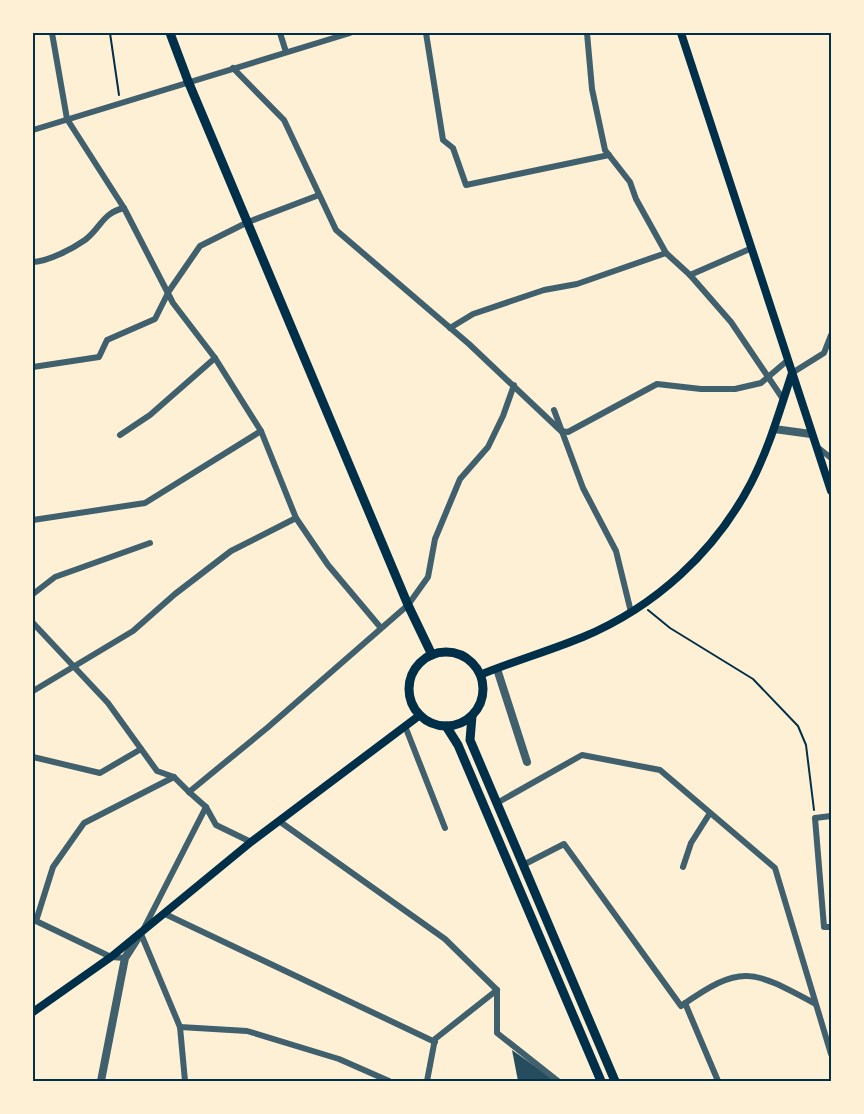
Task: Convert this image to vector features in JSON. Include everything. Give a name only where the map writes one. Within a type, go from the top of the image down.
[{"type":"main road","points":[[170,33],[188,81],[408,605],[432,655]]},
{"type":"main road","points":[[681,33],[831,491]]},
{"type":"main road","points":[[480,675],[582,637],[631,612],[691,566],[722,531],[751,483],[774,429],[792,373]]},
{"type":"main road","points":[[472,716],[456,725],[446,726],[436,725],[420,715],[410,694],[410,682],[414,670],[432,655],[455,653],[466,658],[480,675],[482,697],[472,716],[470,740],[615,1081]]},
{"type":"main road","points":[[33,1012],[141,934],[251,842],[420,715]]},
{"type":"main road","points":[[446,726],[458,745],[601,1081]]},
{"type":"street","points":[[52,33],[68,119],[124,208],[169,291],[173,303],[215,358],[261,431],[296,518],[328,564],[381,628]]},
{"type":"street","points":[[280,33],[286,52]]},
{"type":"street","points":[[33,130],[120,101],[350,33]]},
{"type":"street","points":[[426,33],[443,140],[453,148],[466,185],[609,155]]},
{"type":"street","points":[[587,33],[592,89],[605,150],[630,183],[636,199],[666,253],[690,275],[731,322],[783,399]]},
{"type":"street","points":[[233,68],[284,120],[336,230],[514,385],[561,431],[568,432],[657,384],[702,389],[735,389],[760,383],[788,360]]},
{"type":"street","points":[[33,367],[99,357],[107,340],[155,319],[169,291],[200,246],[248,222],[319,195]]},
{"type":"street","points":[[33,262],[43,261],[86,239],[111,211],[124,208]]},
{"type":"street","points":[[690,275],[752,248]]},
{"type":"street","points":[[450,328],[473,314],[544,290],[577,284],[666,253]]},
{"type":"street","points":[[792,373],[824,353],[831,334]]},
{"type":"street","points":[[120,435],[150,415],[215,358]]},
{"type":"street","points":[[189,792],[267,728],[408,605],[428,577],[435,539],[460,479],[488,447],[514,385]]},
{"type":"street","points":[[554,410],[583,488],[616,551],[631,612]]},
{"type":"street","points":[[774,429],[811,434]]},
{"type":"street","points":[[33,520],[145,502],[261,431]]},
{"type":"street","points":[[815,445],[831,458]]},
{"type":"street","points":[[33,691],[133,632],[175,594],[231,551],[296,518]]},
{"type":"street","points":[[33,594],[55,577],[150,543]]},
{"type":"street","points":[[33,623],[108,703],[157,771],[174,777],[206,807],[216,825],[251,842]]},
{"type":"street","points":[[497,669],[527,762]]},
{"type":"street","points":[[405,726],[445,828]]},
{"type":"street","points":[[33,757],[100,773],[141,749]]},
{"type":"street","points":[[497,803],[582,755],[660,770],[775,868],[831,1054]]},
{"type":"street","points":[[125,958],[111,957],[36,921],[53,867],[84,823],[174,777]]},
{"type":"street","points":[[101,1081],[125,958],[141,934],[206,807]]},
{"type":"street","points":[[683,867],[691,843],[710,813]]},
{"type":"street","points":[[831,816],[815,818],[824,927],[831,927]]},
{"type":"street","points":[[279,821],[445,939],[497,990],[497,1034],[558,1081]]},
{"type":"street","points":[[523,865],[564,844],[681,1006],[730,976],[758,976],[814,1003]]},
{"type":"street","points":[[165,914],[435,1042]]},
{"type":"street","points":[[141,934],[180,1028],[185,1081]]},
{"type":"street","points":[[428,1081],[435,1042],[497,990]]},
{"type":"street","points":[[685,1003],[718,1081]]},
{"type":"street","points":[[180,1028],[247,1031],[339,1059],[389,1081]]},
{"type":"path","points":[[110,33],[120,101]]},
{"type":"path","points":[[641,605],[670,628],[753,679],[798,726],[806,745],[814,812]]},
{"type":"building","points":[[512,1050],[556,1081],[518,1081]]}]
